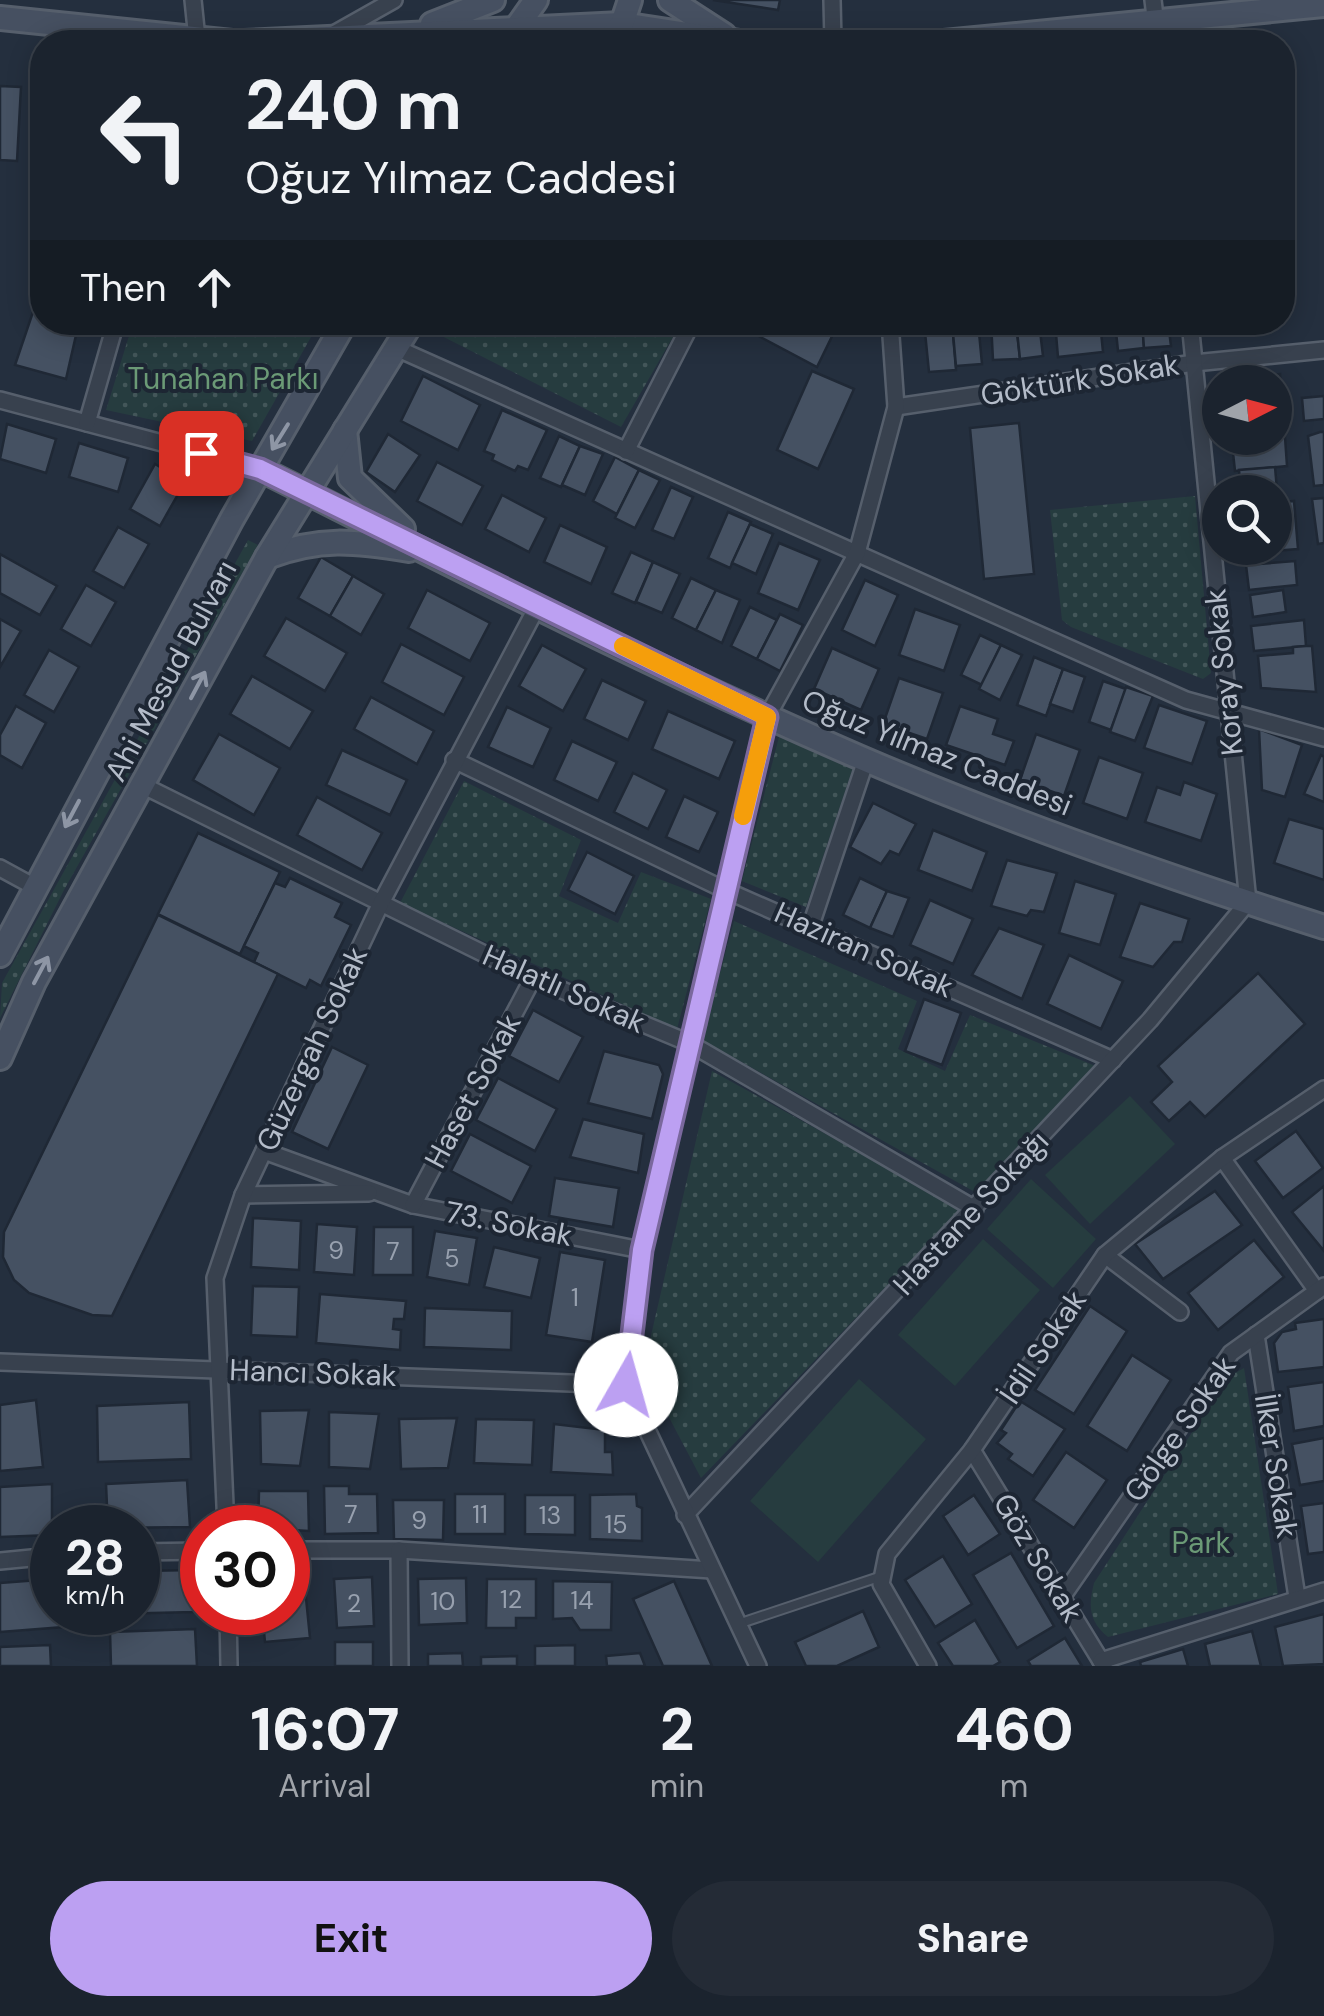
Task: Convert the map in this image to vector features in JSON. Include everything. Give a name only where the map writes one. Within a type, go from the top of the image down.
[{"type":"main road","points":[[406,30],[448,21],[493,0]]},
{"type":"main road","points":[[516,30],[536,0]]},
{"type":"main road","points":[[615,30],[630,0]]},
{"type":"main road","points":[[670,0],[719,30]]},
{"type":"main road","points":[[1065,30],[1324,4]]},
{"type":"main road","points":[[0,18],[98,30]]},
{"type":"main road","name":"Ahi Mesud Bulvarı","points":[[0,956],[260,469],[338,335]]},
{"type":"main road","name":"Ahi Mesud Bulvarı","points":[[0,1058],[34,982],[267,557],[404,335]]},
{"type":"main road","points":[[345,430],[350,478],[367,498],[432,554]]},
{"type":"main road","points":[[260,469],[432,554]]},
{"type":"main road","points":[[267,557],[306,543],[355,541],[432,554]]},
{"type":"main road","name":"Oğuz Yılmaz Caddesi","points":[[432,554],[767,717],[866,760],[1161,874],[1324,927]]},
{"type":"street","points":[[193,0],[195,30]]},
{"type":"street","points":[[342,30],[394,0]]},
{"type":"street","points":[[832,0],[833,30]]},
{"type":"street","points":[[87,423],[112,335]]},
{"type":"street","points":[[626,451],[685,335]]},
{"type":"street","points":[[758,1666],[626,1385],[642,1250],[767,717],[857,554],[896,407],[891,335]]},
{"type":"street","name":"Koray Sokak","points":[[1191,335],[1248,902]]},
{"type":"street","points":[[396,348],[1186,700],[1324,738]]},
{"type":"street","name":"Göktürk Sokak","points":[[896,407],[1194,362],[1324,350]]},
{"type":"street","points":[[0,400],[260,469]]},
{"type":"street","name":"Güzergah Sokak","points":[[225,1505],[216,1278],[244,1195],[381,903],[538,605]]},
{"type":"street","name":"Haziran Sokak","points":[[454,760],[726,890],[1113,1060]]},
{"type":"street","points":[[811,925],[866,760]]},
{"type":"street","name":"Halatlı Sokak","points":[[144,786],[532,978],[689,1044],[975,1209]]},
{"type":"street","points":[[0,868],[34,886]]},
{"type":"street","name":"Hastane Sokağı","points":[[685,1515],[1113,1060],[1248,902]]},
{"type":"street","name":"Haset Sokak","points":[[413,1205],[532,978]]},
{"type":"street","name":"İdil Sokak","points":[[880,1577],[887,1554],[972,1450],[1105,1255],[1222,1158],[1324,1089]]},
{"type":"street","name":"73. Sokak","points":[[264,1151],[413,1205],[642,1250]]},
{"type":"street","points":[[1222,1158],[1320,1289]]},
{"type":"street","name":"73. Sokak","points":[[244,1195],[378,1193]]},
{"type":"street","points":[[1105,1255],[1180,1312]]},
{"type":"street","name":"Gölge Sokak","points":[[1062,1598],[1231,1353],[1320,1289]]},
{"type":"street","name":"İlker Sokak","points":[[1256,1335],[1297,1598]]},
{"type":"street","name":"Hancı Sokak","points":[[0,1362],[626,1385]]},
{"type":"street","name":"Göz Sokak","points":[[972,1450],[1102,1663]]},
{"type":"street","points":[[310,1550],[399,1550],[712,1570]]},
{"type":"street","points":[[399,1550],[400,1666]]},
{"type":"street","points":[[0,1560],[30,1558]]},
{"type":"street","points":[[880,1577],[928,1666]]},
{"type":"street","points":[[1102,1663],[1324,1591]]},
{"type":"street","points":[[228,1635],[229,1666]]},
{"type":"lane","points":[[738,1624],[880,1577]]},
{"type":"green space","name":"Tunahan Parkı","points":[[129,335],[312,335],[252,441],[106,410]]},
{"type":"green space","points":[[440,335],[674,335],[621,427]]},
{"type":"green space","points":[[1195,496],[1211,673],[1203,679],[1062,620],[1050,510]]},
{"type":"green space","points":[[248,540],[258,545],[64,890],[0,1018],[2,983]]},
{"type":"green space","points":[[780,733],[853,768],[806,907],[742,881]]},
{"type":"green space","points":[[464,781],[581,840],[559,896],[618,923],[641,872],[711,899],[677,1029],[400,903]]},
{"type":"green space","points":[[734,921],[917,1001],[898,1049],[945,1071],[970,1015],[1098,1067],[975,1192],[702,1040]]},
{"type":"green space","points":[[712,1071],[961,1209],[701,1478],[654,1389],[650,1340]]},
{"type":"green space","points":[[1130,1096],[1175,1144],[1090,1224],[1045,1175]]},
{"type":"green space","points":[[1031,1179],[1096,1239],[1053,1288],[987,1229]]},
{"type":"green space","points":[[983,1239],[1040,1290],[955,1386],[898,1335]]},
{"type":"green space","name":"Park","points":[[1244,1368],[1278,1594],[1108,1637],[1092,1613],[1094,1583],[1228,1377]]},
{"type":"green space","points":[[859,1379],[926,1439],[818,1562],[750,1501]]},
{"type":"building","points":[[713,0],[780,0],[778,10]]},
{"type":"building","points":[[0,86],[21,87],[17,161],[0,160]]},
{"type":"building","points":[[30,321],[30,335],[76,335],[66,379],[15,365]]},
{"type":"building","points":[[757,335],[833,335],[817,367]]},
{"type":"building","points":[[925,335],[953,335],[956,370],[929,372]]},
{"type":"building","points":[[953,335],[979,335],[982,364],[956,366]]},
{"type":"building","points":[[992,335],[1017,335],[1020,359],[993,360]]},
{"type":"building","points":[[1017,335],[1041,335],[1043,356],[1020,359]]},
{"type":"building","points":[[1056,335],[1101,335],[1103,352],[1058,357]]},
{"type":"building","points":[[1116,335],[1143,335],[1144,348],[1118,351]]},
{"type":"building","points":[[1143,335],[1170,335],[1171,346],[1144,348]]},
{"type":"building","points":[[812,371],[854,389],[818,469],[777,450]]},
{"type":"building","points":[[423,376],[480,405],[458,450],[401,421]]},
{"type":"building","points":[[1324,396],[1324,419],[1304,421],[1302,398]]},
{"type":"building","points":[[502,410],[547,430],[528,470],[518,466],[515,471],[492,460],[494,455],[484,451]]},
{"type":"building","points":[[1019,423],[1034,574],[984,579],[970,428]]},
{"type":"building","points":[[7,424],[56,439],[46,473],[0,459]]},
{"type":"building","points":[[1324,432],[1324,485],[1314,486],[1308,436]]},
{"type":"building","points":[[388,434],[420,455],[395,492],[366,472]]},
{"type":"building","points":[[559,436],[580,446],[561,487],[540,478]]},
{"type":"building","points":[[79,443],[128,458],[118,492],[69,477]]},
{"type":"building","points":[[580,446],[603,454],[585,495],[562,485]]},
{"type":"building","points":[[1233,455],[1286,455],[1287,466],[1235,471]]},
{"type":"building","points":[[615,457],[639,470],[617,514],[593,501]]},
{"type":"building","points":[[437,462],[483,486],[462,525],[417,501]]},
{"type":"building","points":[[155,464],[185,482],[160,526],[130,509]]},
{"type":"building","points":[[1275,467],[1276,475],[1239,475],[1239,470]]},
{"type":"building","points":[[639,470],[660,480],[635,528],[615,518]]},
{"type":"building","points":[[671,487],[693,497],[674,539],[652,530]]},
{"type":"building","points":[[502,495],[546,518],[529,552],[485,529]]},
{"type":"building","points":[[1324,498],[1324,543],[1318,544],[1312,499]]},
{"type":"building","points":[[1292,501],[1298,549],[1292,549]]},
{"type":"building","points":[[728,512],[751,522],[730,568],[708,558]]},
{"type":"building","points":[[750,524],[773,534],[756,574],[732,563]]},
{"type":"building","points":[[560,525],[607,547],[591,584],[544,562]]},
{"type":"building","points":[[118,527],[149,544],[124,588],[93,571]]},
{"type":"building","points":[[779,543],[820,560],[798,610],[758,593]]},
{"type":"building","points":[[631,552],[653,562],[635,603],[612,593]]},
{"type":"building","points":[[0,554],[57,586],[40,615],[0,593]]},
{"type":"building","points":[[321,557],[353,576],[330,616],[298,598]]},
{"type":"building","points":[[1292,561],[1297,585],[1249,590],[1246,565],[1292,565]]},
{"type":"building","points":[[653,562],[680,574],[662,613],[636,602]]},
{"type":"building","points":[[353,576],[384,594],[361,635],[330,616]]},
{"type":"building","points":[[691,578],[716,590],[696,630],[672,618]]},
{"type":"building","points":[[865,580],[898,595],[875,646],[842,630]]},
{"type":"building","points":[[86,585],[116,602],[91,646],[61,629]]},
{"type":"building","points":[[427,590],[490,623],[470,661],[408,628]]},
{"type":"building","points":[[716,590],[740,600],[722,643],[696,630]]},
{"type":"building","points":[[1283,590],[1286,612],[1253,617],[1250,595]]},
{"type":"building","points":[[750,607],[777,620],[757,659],[731,646]]},
{"type":"building","points":[[915,609],[960,625],[944,671],[899,655]]},
{"type":"building","points":[[780,614],[803,625],[780,671],[757,659]]},
{"type":"building","points":[[286,618],[347,653],[325,691],[264,656]]},
{"type":"building","points":[[0,619],[21,631],[0,667]]},
{"type":"building","points":[[1304,620],[1306,646],[1254,651],[1251,626]]},
{"type":"building","points":[[980,635],[1001,645],[982,685],[961,675]]},
{"type":"building","points":[[401,644],[464,677],[444,715],[382,682]]},
{"type":"building","points":[[542,645],[586,669],[563,711],[519,686]]},
{"type":"building","points":[[1001,645],[1022,655],[1000,700],[979,689]]},
{"type":"building","points":[[1312,646],[1316,692],[1261,688],[1258,656],[1293,653],[1293,647]]},
{"type":"building","points":[[832,648],[879,669],[861,710],[814,689]]},
{"type":"building","points":[[49,650],[79,667],[54,712],[24,695]]},
{"type":"building","points":[[1034,657],[1063,669],[1046,716],[1017,705]]},
{"type":"building","points":[[1063,669],[1085,677],[1073,712],[1050,704]]},
{"type":"building","points":[[252,676],[313,711],[290,749],[230,714]]},
{"type":"building","points":[[899,678],[943,693],[927,739],[883,724]]},
{"type":"building","points":[[602,680],[646,701],[628,740],[584,719]]},
{"type":"building","points":[[1103,681],[1126,689],[1111,730],[1089,722]]},
{"type":"building","points":[[1126,687],[1153,696],[1135,741],[1110,732]]},
{"type":"building","points":[[371,697],[434,731],[417,764],[354,729]]},
{"type":"building","points":[[1159,705],[1207,721],[1192,764],[1144,748]]},
{"type":"building","points":[[16,706],[46,723],[22,768],[0,755],[0,735]]},
{"type":"building","points":[[960,706],[998,719],[993,734],[1014,741],[1005,765],[946,745]]},
{"type":"building","points":[[507,707],[551,728],[533,767],[488,747]]},
{"type":"building","points":[[668,711],[735,741],[719,779],[652,749]]},
{"type":"building","points":[[1259,729],[1302,745],[1285,797],[1262,790]]},
{"type":"building","points":[[219,734],[280,768],[254,815],[193,780]]},
{"type":"building","points":[[1036,734],[1080,750],[1064,796],[1020,780]]},
{"type":"building","points":[[572,741],[617,762],[598,801],[554,780]]},
{"type":"building","points":[[342,750],[407,780],[390,815],[326,785]]},
{"type":"building","points":[[1321,755],[1324,757],[1324,802],[1304,794]]},
{"type":"building","points":[[1099,757],[1143,773],[1127,819],[1083,803]]},
{"type":"building","points":[[633,773],[667,790],[648,829],[614,812]]},
{"type":"building","points":[[1184,782],[1217,794],[1201,841],[1145,822],[1157,787],[1180,795]]},
{"type":"building","points":[[684,796],[718,812],[699,852],[666,837]]},
{"type":"building","points":[[317,797],[382,833],[362,870],[297,835]]},
{"type":"building","points":[[873,803],[916,824],[899,855],[890,851],[881,864],[850,847]]},
{"type":"building","points":[[1289,819],[1324,829],[1324,880],[1274,863]]},
{"type":"building","points":[[933,830],[987,852],[972,891],[918,870]]},
{"type":"building","points":[[198,833],[280,872],[240,954],[158,914]]},
{"type":"building","points":[[587,852],[634,876],[615,914],[568,890]]},
{"type":"building","points":[[1007,860],[1057,873],[1044,912],[1031,910],[1027,916],[991,906]]},
{"type":"building","points":[[290,878],[342,903],[335,917],[351,925],[321,986],[310,980],[306,988],[254,962],[258,953],[244,946],[275,883],[285,887]]},
{"type":"building","points":[[860,878],[887,891],[870,928],[843,915]]},
{"type":"building","points":[[1075,881],[1116,894],[1100,945],[1059,933]]},
{"type":"building","points":[[887,891],[909,898],[893,937],[870,928]]},
{"type":"building","points":[[930,900],[973,919],[953,964],[910,945]]},
{"type":"building","points":[[1140,903],[1189,919],[1182,942],[1174,942],[1153,967],[1120,957]]},
{"type":"building","points":[[158,915],[278,974],[112,1316],[92,1315],[29,1293],[14,1280],[3,1257],[4,1232]]},
{"type":"building","points":[[999,928],[1044,945],[1022,999],[972,975]]},
{"type":"building","points":[[1069,955],[1123,981],[1101,1029],[1047,1004]]},
{"type":"building","points":[[1258,973],[1305,1024],[1205,1117],[1190,1102],[1169,1121],[1151,1102],[1172,1082],[1158,1066]]},
{"type":"building","points":[[924,999],[961,1013],[942,1065],[905,1051]]},
{"type":"building","points":[[533,1010],[583,1037],[559,1082],[509,1056]]},
{"type":"building","points":[[332,1047],[368,1065],[328,1149],[292,1132]]},
{"type":"building","points":[[604,1051],[659,1065],[663,1074],[652,1119],[588,1103]]},
{"type":"building","points":[[498,1078],[557,1109],[535,1151],[476,1120]]},
{"type":"building","points":[[583,1119],[644,1134],[638,1173],[570,1157]]},
{"type":"building","points":[[1296,1131],[1323,1168],[1283,1198],[1255,1161]]},
{"type":"building","points":[[470,1134],[531,1166],[512,1203],[451,1171]]},
{"type":"building","points":[[555,1178],[619,1188],[613,1227],[549,1216]]},
{"type":"building","points":[[1324,1186],[1324,1251],[1292,1212]]},
{"type":"building","points":[[1215,1191],[1242,1225],[1163,1279],[1135,1244]]},
{"type":"building","points":[[253,1218],[301,1221],[299,1270],[251,1267]]},
{"type":"building","points":[[317,1224],[357,1227],[354,1275],[314,1272]]},
{"type":"building","points":[[374,1227],[413,1227],[413,1275],[373,1275]]},
{"type":"building","points":[[435,1231],[477,1238],[469,1285],[427,1277]]},
{"type":"building","points":[[1254,1240],[1284,1277],[1218,1330],[1188,1293]]},
{"type":"building","points":[[494,1247],[540,1258],[531,1298],[484,1287]]},
{"type":"building","points":[[560,1252],[605,1260],[592,1342],[546,1335]]},
{"type":"building","points":[[253,1286],[299,1287],[297,1337],[251,1335]]},
{"type":"building","points":[[320,1294],[406,1301],[404,1319],[394,1319],[393,1329],[401,1330],[400,1350],[316,1343]]},
{"type":"building","points":[[1090,1306],[1127,1331],[1074,1414],[1035,1390]]},
{"type":"building","points":[[425,1308],[512,1311],[511,1350],[424,1347]]},
{"type":"building","points":[[1324,1319],[1324,1367],[1278,1372],[1274,1343],[1282,1332],[1296,1329],[1295,1323]]},
{"type":"building","points":[[1132,1355],[1171,1380],[1127,1451],[1087,1426]]},
{"type":"building","points":[[1324,1382],[1324,1426],[1294,1431],[1288,1387]]},
{"type":"building","points":[[36,1400],[43,1467],[0,1471],[0,1405]]},
{"type":"building","points":[[1020,1401],[1065,1429],[1033,1476],[1008,1459],[1012,1454],[997,1443],[1006,1433],[1001,1430]]},
{"type":"building","points":[[189,1402],[191,1459],[98,1462],[97,1406]]},
{"type":"building","points":[[309,1410],[300,1466],[261,1464],[260,1411]]},
{"type":"building","points":[[329,1412],[379,1414],[370,1469],[329,1467]]},
{"type":"building","points":[[457,1418],[448,1468],[401,1469],[399,1419]]},
{"type":"building","points":[[476,1419],[534,1420],[532,1465],[474,1463]]},
{"type":"building","points":[[554,1424],[605,1430],[605,1452],[612,1452],[613,1475],[551,1472]]},
{"type":"building","points":[[1324,1438],[1324,1481],[1300,1485],[1292,1444]]},
{"type":"building","points":[[1066,1452],[1107,1480],[1074,1528],[1033,1500]]},
{"type":"building","points":[[187,1480],[189,1505],[180,1505],[180,1527],[160,1527],[160,1505],[107,1505],[106,1484]]},
{"type":"building","points":[[52,1484],[52,1505],[30,1505],[30,1536],[0,1537],[0,1487]]},
{"type":"building","points":[[324,1486],[349,1486],[349,1494],[377,1494],[378,1533],[325,1534]]},
{"type":"building","points":[[259,1491],[308,1491],[308,1505],[259,1505]]},
{"type":"building","points":[[455,1494],[505,1494],[505,1534],[455,1534]]},
{"type":"building","points":[[636,1494],[637,1506],[642,1508],[642,1541],[590,1539],[590,1495]]},
{"type":"building","points":[[525,1495],[575,1495],[575,1535],[525,1534]]},
{"type":"building","points":[[974,1495],[1000,1534],[968,1555],[943,1516]]},
{"type":"building","points":[[393,1500],[444,1500],[443,1540],[394,1539]]},
{"type":"building","points":[[1324,1503],[1324,1552],[1308,1554],[1301,1506]]},
{"type":"building","points":[[1011,1553],[1054,1626],[1017,1648],[973,1575]]},
{"type":"building","points":[[943,1556],[972,1604],[935,1627],[905,1580]]},
{"type":"building","points":[[180,1570],[180,1612],[160,1613],[160,1571]]},
{"type":"building","points":[[372,1577],[374,1626],[337,1628],[334,1579]]},
{"type":"building","points":[[466,1578],[467,1623],[419,1625],[418,1579]]},
{"type":"building","points":[[487,1579],[536,1579],[536,1618],[516,1618],[516,1628],[486,1628]]},
{"type":"building","points":[[30,1581],[30,1630],[0,1632],[0,1583]]},
{"type":"building","points":[[553,1581],[612,1582],[611,1630],[580,1630],[572,1618],[553,1619]]},
{"type":"building","points":[[674,1581],[712,1666],[663,1666],[633,1599]]},
{"type":"building","points":[[863,1611],[879,1647],[837,1666],[806,1666],[795,1642]]},
{"type":"building","points":[[1324,1614],[1324,1664],[1283,1666],[1275,1627]]},
{"type":"building","points":[[975,1620],[1000,1662],[993,1666],[953,1666],[938,1643]]},
{"type":"building","points":[[160,1630],[180,1630],[180,1635],[195,1635],[197,1666],[111,1666],[110,1635],[160,1635]]},
{"type":"building","points":[[1252,1631],[1261,1666],[1210,1666],[1205,1644]]},
{"type":"building","points":[[264,1635],[310,1635],[310,1638],[265,1642]]},
{"type":"building","points":[[1065,1638],[1082,1666],[1031,1666],[1028,1661]]},
{"type":"building","points":[[335,1642],[373,1642],[373,1666],[335,1666]]},
{"type":"building","points":[[50,1645],[51,1666],[0,1666],[0,1647]]},
{"type":"building","points":[[575,1645],[575,1666],[535,1666],[535,1646]]},
{"type":"building","points":[[1183,1649],[1188,1666],[1141,1666],[1140,1662]]},
{"type":"building","points":[[462,1653],[463,1666],[428,1666],[428,1654]]},
{"type":"building","points":[[640,1653],[645,1666],[607,1666],[606,1656]]},
{"type":"building","points":[[517,1656],[517,1666],[481,1666],[481,1657]]},
{"type":"slow traffic","points":[[623,646],[767,717],[743,816]]},
{"type":"route","points":[[201,453],[260,469],[767,717],[642,1250],[626,1385]]}]
